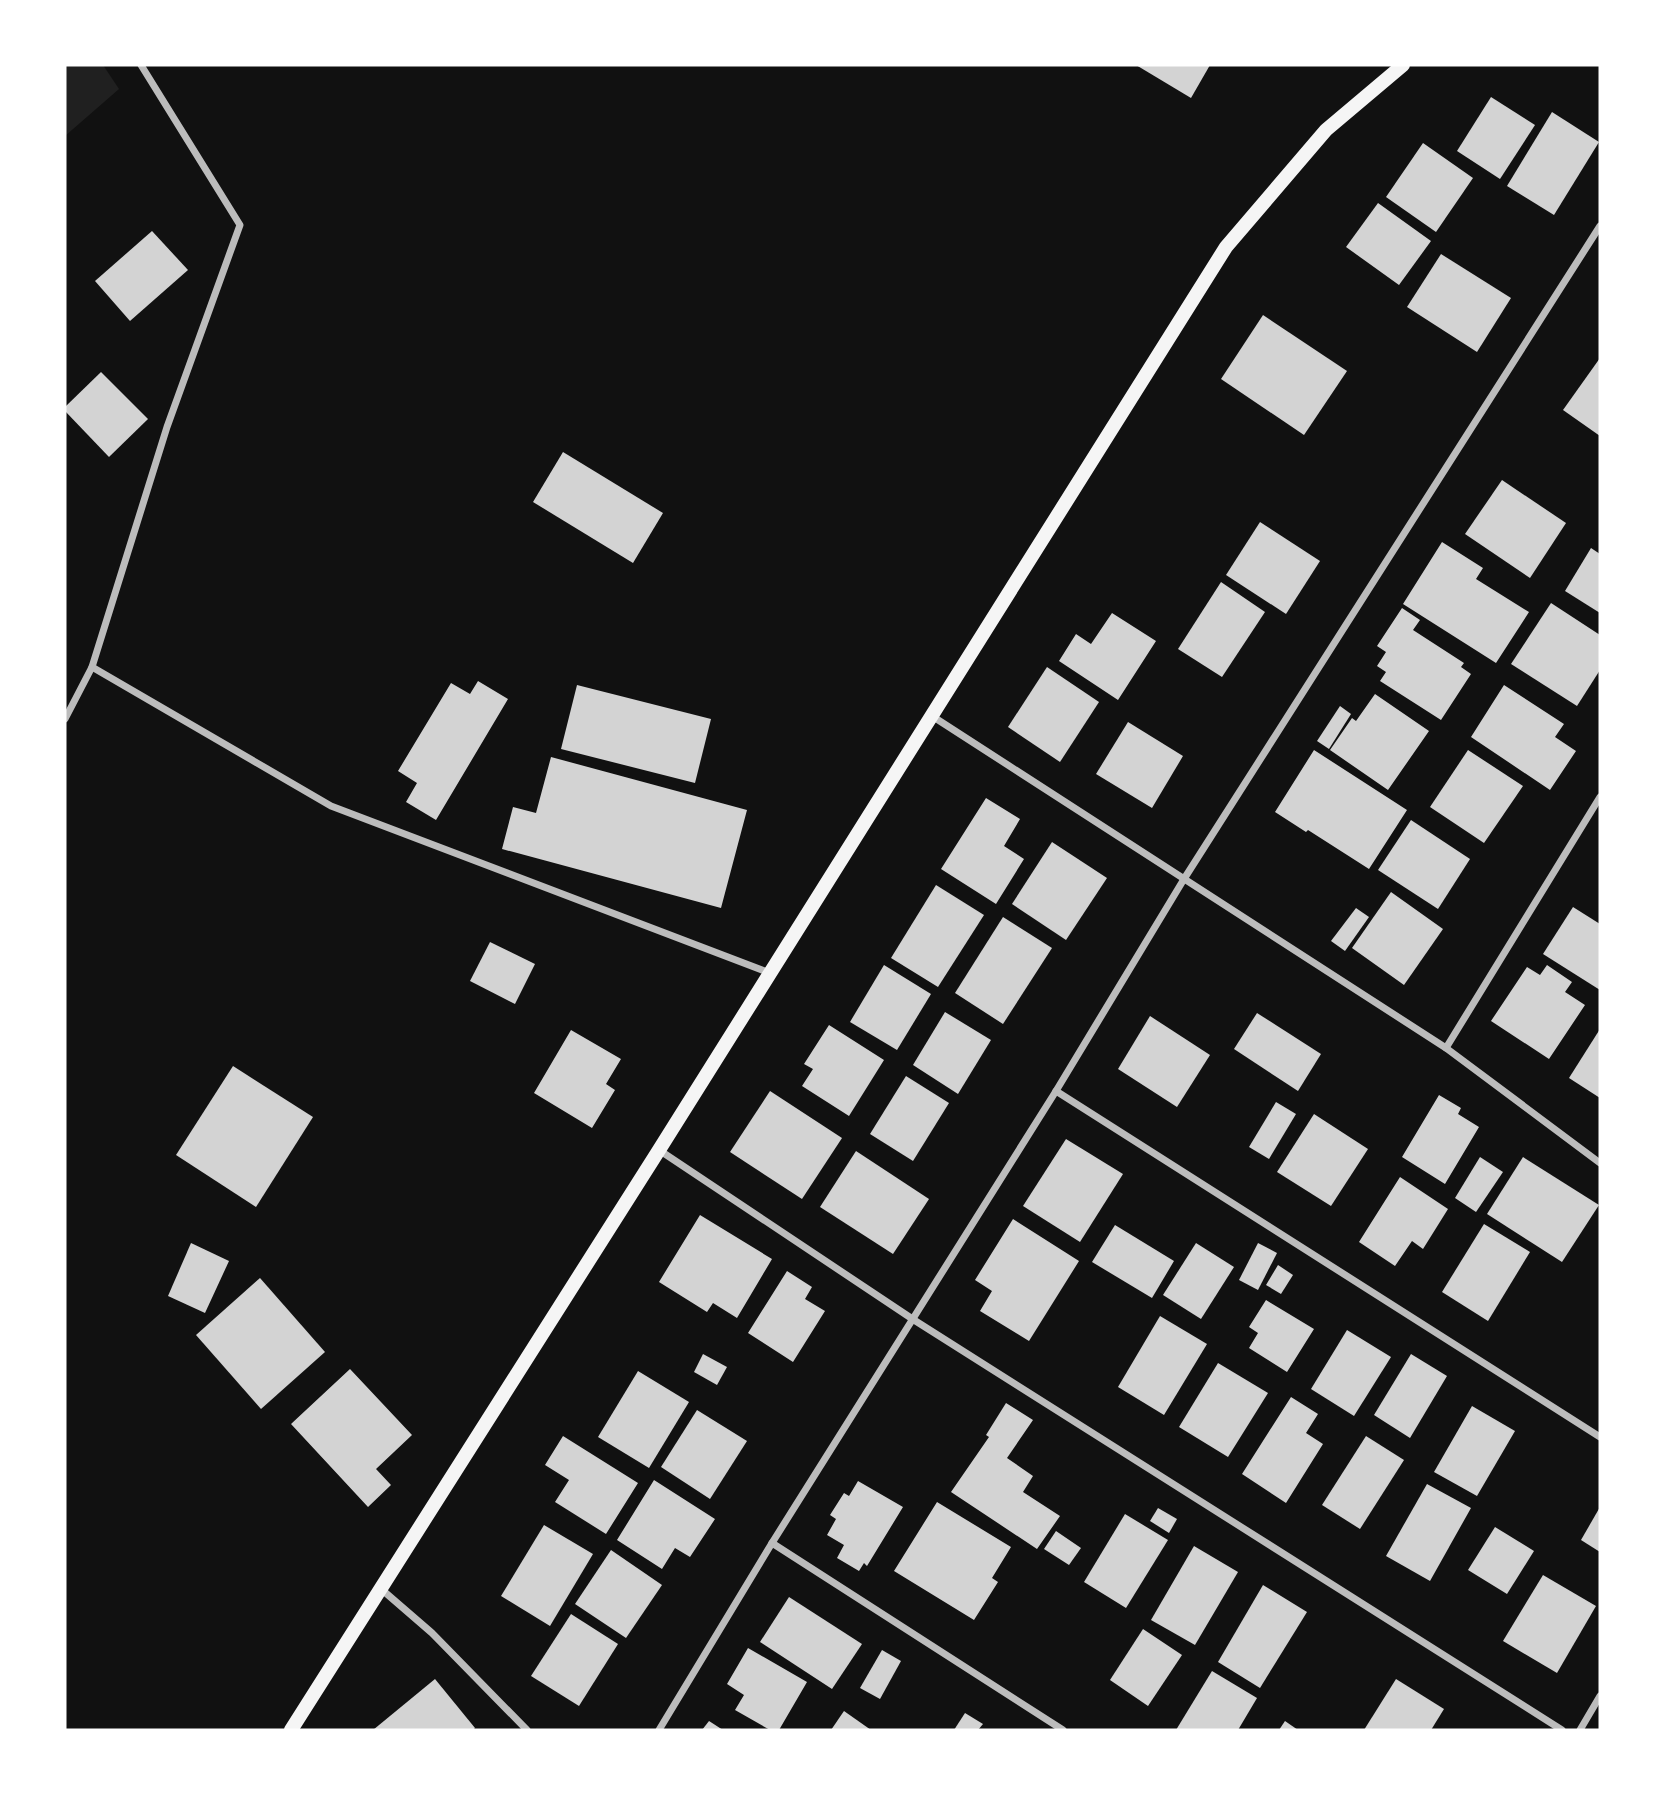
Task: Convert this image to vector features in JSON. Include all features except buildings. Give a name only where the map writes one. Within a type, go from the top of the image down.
[{"type":"main road","points":[[291,1730],[771,973],[1226,247],[1326,130],[1403,65]]},
{"type":"street","points":[[65,719],[92,667],[167,427],[240,225],[141,65]]},
{"type":"street","points":[[659,1730],[772,1543],[1056,1091],[1184,878],[1600,226]]},
{"type":"street","points":[[92,667],[331,806],[771,973]]},
{"type":"street","points":[[932,716],[1446,1048],[1600,1163]]},
{"type":"street","points":[[1446,1048],[1600,797]]},
{"type":"street","points":[[1056,1091],[1600,1437]]},
{"type":"street","points":[[659,1150],[914,1320],[1562,1730]]},
{"type":"street","points":[[772,1543],[1063,1730]]},
{"type":"street","points":[[380,1588],[432,1633],[527,1730]]},
{"type":"street","points":[[1580,1730],[1600,1696]]},
{"type":"shaded area","points":[[65,65],[103,65],[119,89],[65,136]]}]
